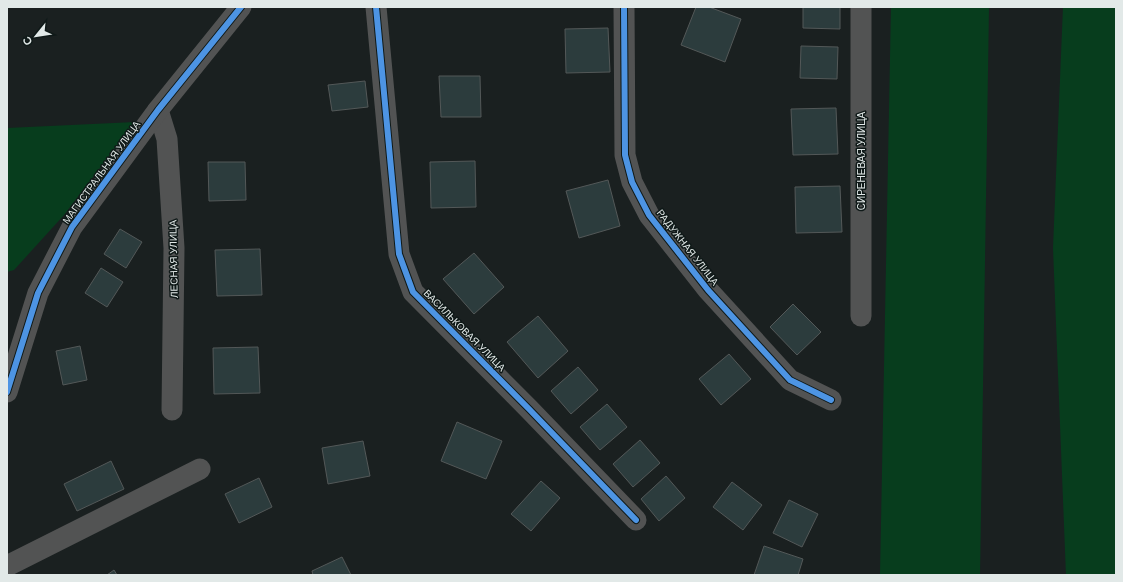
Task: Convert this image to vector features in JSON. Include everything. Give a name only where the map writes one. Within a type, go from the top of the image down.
[{"type":"street","name":"МАГИСТРАЛЬНАЯ УЛИЦА","points":[[7,392],[38,292],[72,228],[158,110],[241,7]]},
{"type":"street","name":"ВАСИЛЬКОВАЯ УЛИЦА","points":[[376,7],[399,254],[413,292],[636,520]]},
{"type":"street","name":"РАДУЖНАЯ УЛИЦА","points":[[624,7],[625,155],[632,182],[649,215],[708,290],[790,380],[831,400]]},
{"type":"street","name":"СИРЕНЕВАЯ УЛИЦА","points":[[860,7],[861,316]]},
{"type":"street","name":"ЛЕСНАЯ УЛИЦА","points":[[158,110],[167,139],[174,248],[172,410]]},
{"type":"street","points":[[7,566],[200,469]]},
{"type":"green space","points":[[891,7],[989,7],[980,575],[880,575]]},
{"type":"green space","points":[[1063,7],[1116,7],[1116,575],[1066,575],[1053,248]]},
{"type":"green space","points":[[135,122],[64,215],[14,270],[7,272],[7,128]]},
{"type":"building","points":[[696,7],[709,7],[741,19],[725,62],[681,45]]},
{"type":"building","points":[[803,7],[840,7],[840,29],[803,28]]},
{"type":"building","points":[[608,28],[610,72],[566,73],[565,29]]},
{"type":"building","points":[[801,46],[838,47],[837,79],[800,78]]},
{"type":"building","points":[[439,76],[480,76],[481,117],[441,117]]},
{"type":"building","points":[[365,81],[368,107],[332,111],[328,85]]},
{"type":"building","points":[[836,108],[838,154],[793,155],[791,109]]},
{"type":"building","points":[[475,161],[476,207],[431,208],[430,162]]},
{"type":"building","points":[[208,162],[245,162],[246,200],[209,201]]},
{"type":"building","points":[[608,180],[620,226],[579,238],[566,191]]},
{"type":"building","points":[[840,186],[842,232],[796,233],[795,187]]},
{"type":"building","points":[[120,229],[142,242],[126,268],[104,254]]},
{"type":"building","points":[[260,249],[262,295],[217,296],[215,250]]},
{"type":"building","points":[[474,253],[504,287],[474,314],[443,279]]},
{"type":"building","points":[[101,268],[123,282],[107,307],[85,293]]},
{"type":"building","points":[[793,304],[821,332],[797,355],[770,327]]},
{"type":"building","points":[[538,316],[568,351],[538,378],[507,342]]},
{"type":"building","points":[[80,346],[87,380],[63,385],[56,351]]},
{"type":"building","points":[[258,347],[260,393],[214,394],[213,348]]},
{"type":"building","points":[[729,354],[751,379],[721,405],[699,379]]},
{"type":"building","points":[[578,367],[598,390],[571,414],[551,391]]},
{"type":"building","points":[[607,404],[627,427],[600,450],[580,427]]},
{"type":"building","points":[[457,422],[502,441],[486,479],[441,461]]},
{"type":"building","points":[[640,440],[660,463],[633,487],[613,464]]},
{"type":"building","points":[[363,441],[370,476],[328,484],[322,448]]},
{"type":"building","points":[[111,461],[124,489],[77,511],[64,484]]},
{"type":"building","points":[[666,476],[685,498],[659,521],[641,499]]},
{"type":"building","points":[[259,478],[272,507],[239,523],[225,494]]},
{"type":"building","points":[[541,481],[560,498],[531,531],[511,514]]},
{"type":"building","points":[[732,482],[762,505],[743,530],[713,507]]},
{"type":"building","points":[[789,500],[818,514],[802,547],[773,533]]},
{"type":"building","points":[[764,546],[803,559],[798,575],[754,575]]},
{"type":"building","points":[[342,557],[351,575],[313,575],[312,571]]},
{"type":"building","points":[[114,570],[117,575],[107,575]]},
{"type":"cycle path","points":[[7,392],[38,293],[72,227],[158,110],[241,7]]},
{"type":"cycle path","points":[[376,7],[399,254],[413,292],[636,520]]},
{"type":"cycle path","points":[[624,7],[625,155],[632,182],[649,215],[708,290],[790,380],[831,400]]}]
